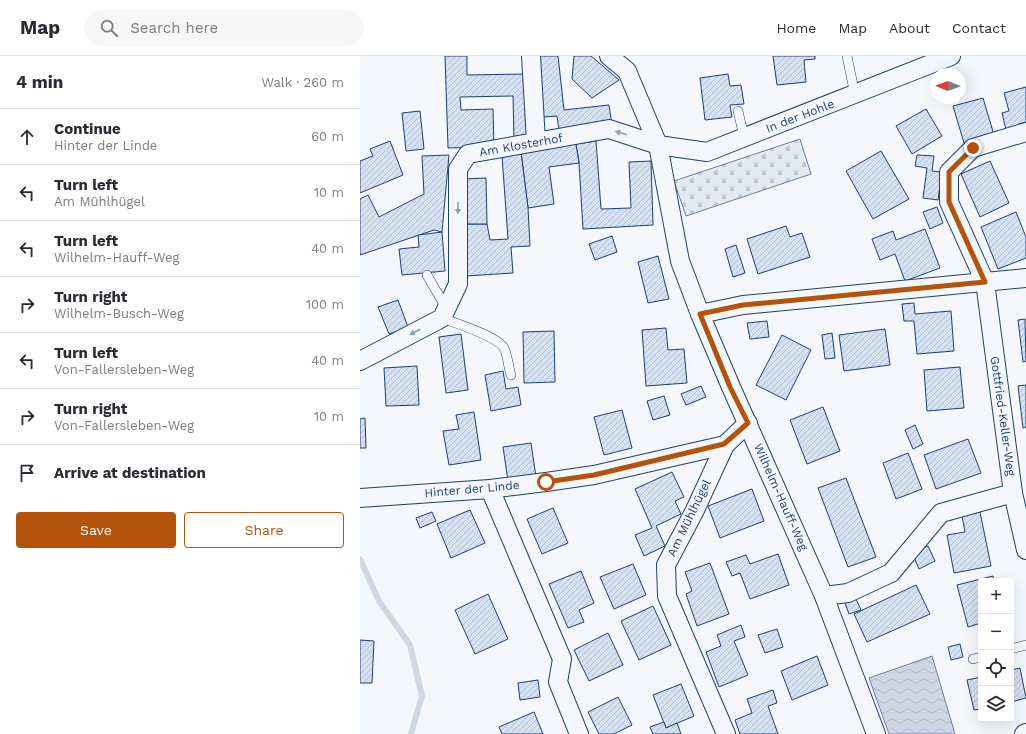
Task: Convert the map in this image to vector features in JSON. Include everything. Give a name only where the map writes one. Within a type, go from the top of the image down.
[{"type":"street","points":[[531,56],[536,141]]},
{"type":"street","name":"Wilhelm-Hauff-Weg","points":[[609,56],[627,71],[658,145],[680,261],[730,387],[748,423],[824,596],[876,734]]},
{"type":"street","name":"In der Hohle","points":[[658,145],[707,152],[951,56]]},
{"type":"street","name":"Am Klosterhof","points":[[444,313],[458,284],[458,169],[468,154],[609,129],[658,145]]},
{"type":"street","name":"Gottfried-Keller-Weg","points":[[1026,132],[973,148],[949,172],[949,202],[985,282],[1013,493],[1022,511],[1026,550]]},
{"type":"street","points":[[700,314],[743,305],[1026,278]]},
{"type":"street","points":[[360,361],[444,313]]},
{"type":"street","name":"Am Mühlhügel","points":[[726,734],[667,596],[666,565],[695,510],[724,444],[748,423]]},
{"type":"street","name":"Hinter der Linde","points":[[360,498],[490,489],[594,475],[724,444]]},
{"type":"street","points":[[490,489],[562,659],[558,682],[579,734]]},
{"type":"street","points":[[824,596],[848,593],[891,573],[941,513],[1013,493]]},
{"type":"lane","points":[[848,56],[855,94]]},
{"type":"lane","points":[[738,111],[744,137]]},
{"type":"lane","points":[[427,275],[444,313],[462,325],[493,339],[504,348],[511,375]]},
{"type":"lane","points":[[1014,648],[1026,645]]},
{"type":"green space","points":[[800,139],[811,174],[686,216],[674,181]]},
{"type":"water","points":[[932,656],[955,734],[889,734],[869,678]]},
{"type":"building","points":[[445,56],[467,56],[467,75],[528,74],[530,140],[514,140],[513,96],[460,97],[461,110],[493,109],[494,147],[448,148]]},
{"type":"building","points":[[536,56],[558,56],[564,110],[609,105],[612,125],[559,131],[557,116],[543,117]]},
{"type":"building","points":[[574,56],[591,56],[619,80],[592,98],[572,79]]},
{"type":"building","points":[[773,56],[815,56],[815,59],[804,60],[806,82],[777,85]]},
{"type":"building","points":[[728,74],[730,86],[741,85],[744,104],[730,105],[732,117],[705,120],[700,78]]},
{"type":"building","points":[[1026,87],[1026,122],[1019,124],[1020,130],[1007,134],[1002,113],[1009,111],[1004,93]]},
{"type":"building","points":[[983,98],[994,135],[964,143],[953,106],[966,104],[966,103]]},
{"type":"building","points":[[926,109],[942,136],[912,154],[896,126]]},
{"type":"building","points":[[420,111],[424,149],[406,151],[402,113]]},
{"type":"building","points":[[390,141],[403,175],[360,193],[360,161],[373,156],[370,149]]},
{"type":"building","points":[[596,141],[601,209],[631,208],[629,162],[651,161],[653,225],[583,229],[579,163],[576,144]]},
{"type":"building","points":[[576,144],[579,163],[549,167],[554,204],[528,208],[521,152]]},
{"type":"building","points":[[881,151],[909,199],[873,219],[846,171]]},
{"type":"building","points":[[521,152],[528,208],[530,246],[511,247],[513,273],[466,276],[465,224],[487,224],[490,240],[508,239],[502,156]]},
{"type":"building","points":[[449,155],[442,232],[434,230],[360,255],[360,199],[368,195],[379,217],[424,194],[422,156]]},
{"type":"building","points":[[917,155],[934,156],[932,171],[942,172],[938,200],[923,198],[927,168],[915,166]]},
{"type":"building","points":[[990,161],[1009,203],[980,217],[961,174]]},
{"type":"building","points":[[486,178],[487,224],[465,224],[464,179]]},
{"type":"building","points":[[937,207],[943,223],[930,229],[923,212]]},
{"type":"building","points":[[1016,212],[1026,237],[1026,258],[998,269],[981,227]]},
{"type":"building","points":[[786,226],[790,237],[802,233],[810,257],[758,274],[747,239]]},
{"type":"building","points":[[925,229],[940,268],[905,281],[895,254],[880,260],[872,239],[893,231],[896,240]]},
{"type":"building","points":[[442,232],[445,271],[402,275],[399,249],[419,247],[418,235]]},
{"type":"building","points":[[612,236],[617,252],[595,260],[589,244]]},
{"type":"building","points":[[736,245],[745,273],[733,277],[725,249]]},
{"type":"building","points":[[658,256],[669,299],[648,303],[638,262]]},
{"type":"building","points":[[398,300],[408,327],[389,334],[378,307]]},
{"type":"building","points":[[914,303],[915,314],[951,311],[954,351],[917,354],[914,321],[904,321],[902,304]]},
{"type":"building","points":[[1025,319],[1026,361],[1023,362],[1018,320]]},
{"type":"building","points":[[767,321],[769,337],[750,339],[747,323]]},
{"type":"building","points":[[666,328],[668,350],[684,349],[687,383],[646,386],[642,330]]},
{"type":"building","points":[[885,329],[890,365],[844,371],[839,335]]},
{"type":"building","points":[[554,331],[555,382],[524,383],[523,332]]},
{"type":"building","points":[[832,333],[835,358],[825,359],[822,335]]},
{"type":"building","points":[[461,334],[468,390],[446,393],[439,337]]},
{"type":"building","points":[[782,335],[811,350],[786,400],[756,385]]},
{"type":"building","points":[[417,366],[419,405],[386,406],[384,368]]},
{"type":"building","points":[[960,367],[964,408],[927,411],[924,370]]},
{"type":"building","points":[[503,371],[506,389],[518,387],[521,405],[491,411],[485,375]]},
{"type":"building","points":[[1026,385],[1026,427],[1023,428],[1018,386]]},
{"type":"building","points":[[701,386],[706,397],[686,405],[681,394]]},
{"type":"building","points":[[664,396],[670,415],[653,420],[647,401]]},
{"type":"building","points":[[823,407],[840,451],[807,464],[790,420]]},
{"type":"building","points":[[622,410],[632,448],[604,455],[594,417]]},
{"type":"building","points":[[474,412],[481,460],[449,465],[443,431],[459,429],[456,415]]},
{"type":"building","points":[[365,418],[366,448],[360,448],[360,419]]},
{"type":"building","points":[[915,425],[923,444],[913,449],[905,430]]},
{"type":"building","points":[[968,439],[981,473],[936,489],[924,455]]},
{"type":"building","points":[[531,443],[536,477],[508,481],[503,447]]},
{"type":"building","points":[[908,453],[922,489],[896,499],[883,463]]},
{"type":"building","points":[[672,472],[684,497],[675,501],[681,514],[656,526],[665,546],[644,556],[635,535],[652,528],[635,489]]},
{"type":"building","points":[[846,478],[876,557],[848,567],[818,488]]},
{"type":"building","points":[[752,489],[764,521],[720,538],[708,506]]},
{"type":"building","points":[[553,508],[568,543],[542,554],[527,519]]},
{"type":"building","points":[[470,510],[485,543],[451,558],[437,524]]},
{"type":"building","points":[[432,512],[436,521],[420,528],[416,518]]},
{"type":"building","points":[[980,512],[991,566],[954,573],[947,535],[965,532],[962,516]]},
{"type":"building","points":[[928,546],[935,561],[919,569],[912,553]]},
{"type":"building","points":[[778,554],[789,585],[750,599],[740,573],[732,576],[726,562],[746,555],[750,564]]},
{"type":"building","points":[[710,563],[729,614],[697,626],[686,594],[692,591],[685,572]]},
{"type":"building","points":[[633,564],[646,595],[614,609],[600,577]]},
{"type":"building","points":[[581,571],[594,603],[579,610],[584,622],[568,628],[549,584]]},
{"type":"building","points":[[978,580],[978,624],[968,627],[957,585]]},
{"type":"building","points":[[916,585],[930,614],[867,642],[854,614]]},
{"type":"building","points":[[488,594],[508,639],[475,654],[455,610]]},
{"type":"building","points":[[856,599],[861,610],[849,614],[845,603]]},
{"type":"building","points":[[653,606],[671,645],[639,660],[621,621]]},
{"type":"building","points":[[741,625],[745,637],[734,641],[748,675],[719,687],[706,652],[721,646],[717,635]]},
{"type":"building","points":[[777,629],[783,647],[765,653],[758,635]]},
{"type":"building","points":[[608,633],[623,665],[589,681],[574,650]]},
{"type":"building","points":[[360,640],[374,641],[372,683],[360,683]]},
{"type":"building","points":[[960,644],[963,657],[951,660],[948,647]]},
{"type":"building","points":[[817,656],[828,685],[792,700],[781,671]]},
{"type":"building","points":[[1020,668],[1026,698],[1014,701],[1014,686],[1014,669]]},
{"type":"building","points":[[978,678],[978,709],[974,710],[967,680]]},
{"type":"building","points":[[538,680],[540,697],[520,700],[518,683]]},
{"type":"building","points":[[681,684],[694,716],[666,728],[653,695]]},
{"type":"building","points":[[773,690],[777,703],[768,706],[778,734],[740,734],[735,720],[752,713],[747,699]]},
{"type":"building","points":[[618,697],[632,725],[614,734],[599,734],[588,712]]},
{"type":"building","points":[[534,712],[543,734],[502,734],[499,727]]},
{"type":"building","points":[[664,722],[666,728],[677,723],[681,734],[653,734],[650,727]]},
{"type":"waterway","points":[[360,559],[379,601],[410,645],[422,696],[411,734]]},
{"type":"route","points":[[546,482],[594,475],[724,444],[748,423],[730,387],[700,314],[743,305],[985,282],[949,202],[949,172],[973,148]]}]
